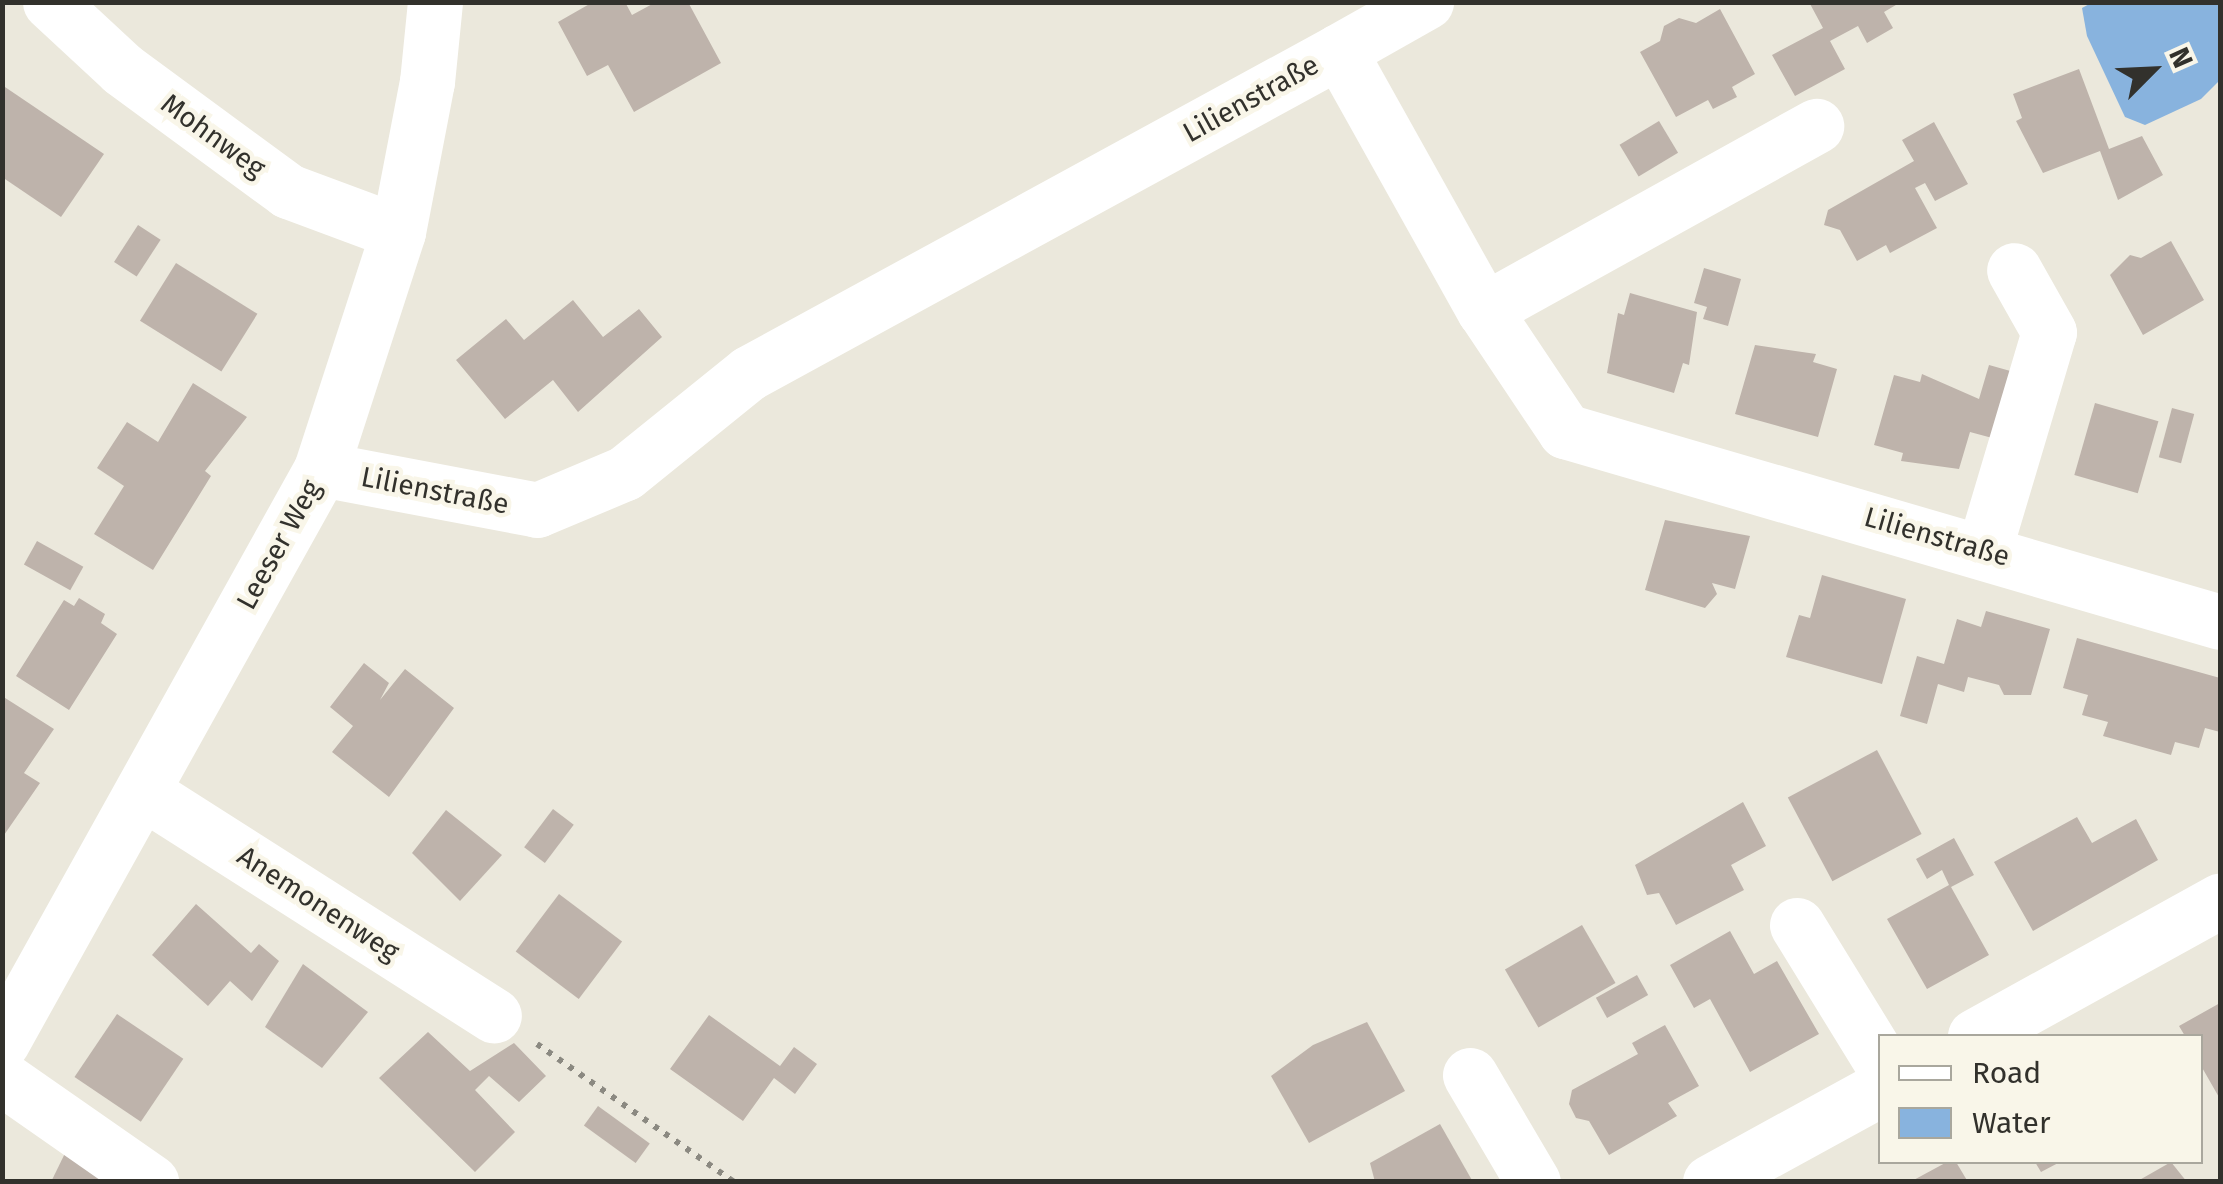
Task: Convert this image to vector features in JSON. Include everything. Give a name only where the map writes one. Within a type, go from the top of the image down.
[{"type":"street","name":"Mohnweg","points":[[50,2],[122,69],[288,191],[398,232]]},
{"type":"street","name":"Leeser Weg","points":[[2,1042],[321,469],[398,232],[428,82],[435,2]]},
{"type":"street","points":[[1339,50],[1426,2]]},
{"type":"street","name":"Lilienstraße","points":[[321,469],[537,510],[625,473],[749,374],[1339,50],[1484,310],[1565,430],[2220,622]]},
{"type":"street","points":[[1484,310],[1816,126]]},
{"type":"street","points":[[1984,550],[2049,332],[2014,270]]},
{"type":"street","name":"Anemonenweg","points":[[143,792],[494,1016]]},
{"type":"street","points":[[1979,1034],[2220,901]]},
{"type":"street","points":[[1797,925],[1878,1057]]},
{"type":"street","points":[[1470,1075],[1532,1182]]},
{"type":"street","points":[[2,1078],[151,1182]]},
{"type":"street","points":[[1738,1175],[1878,1089]]},
{"type":"path","points":[[588,1076],[734,1182]]},
{"type":"water","points":[[2093,2],[2220,3],[2220,80],[2201,99],[2145,125],[2125,117],[2087,36],[2082,8]]},
{"type":"building","points":[[593,2],[625,2],[632,15],[656,2],[688,2],[721,63],[634,112],[608,65],[587,76],[558,22]]},
{"type":"building","points":[[1809,2],[1901,2],[1884,12],[1893,28],[1867,43],[1858,26],[1830,41],[1845,69],[1795,96],[1772,55],[1823,28]]},
{"type":"building","points":[[1720,9],[1755,74],[1732,87],[1737,97],[1713,109],[1708,100],[1676,117],[1640,52],[1660,41],[1664,26],[1679,18],[1696,23]]},
{"type":"building","points":[[2079,69],[2109,149],[2142,136],[2163,175],[2118,200],[2100,151],[2043,173],[2016,121],[2022,118],[2013,94]]},
{"type":"building","points":[[2,85],[104,154],[61,217],[2,177]]},
{"type":"building","points":[[1659,121],[1678,153],[1639,176],[1620,145]]},
{"type":"building","points":[[1934,122],[1968,184],[1935,201],[1925,183],[1915,188],[1937,228],[1890,253],[1886,245],[1857,261],[1840,230],[1824,225],[1828,210],[1914,161],[1902,140]]},
{"type":"building","points":[[138,225],[161,240],[137,277],[114,262]]},
{"type":"building","points":[[2171,241],[2204,300],[2143,335],[2110,275],[2130,255],[2141,258]]},
{"type":"building","points":[[176,263],[257,314],[221,372],[140,321]]},
{"type":"building","points":[[1704,268],[1741,279],[1728,326],[1703,319],[1707,307],[1694,303]]},
{"type":"building","points":[[1630,293],[1697,312],[1689,365],[1683,363],[1674,393],[1607,373],[1618,313],[1624,315]]},
{"type":"building","points":[[573,300],[603,337],[639,309],[662,337],[578,412],[553,380],[505,419],[456,360],[506,319],[524,340]]},
{"type":"building","points":[[1755,345],[1816,354],[1813,362],[1837,369],[1818,437],[1735,414]]},
{"type":"building","points":[[1989,365],[2014,372],[1996,439],[1970,432],[1959,469],[1901,461],[1903,453],[1874,445],[1894,375],[1920,382],[1922,374],[1979,399]]},
{"type":"building","points":[[193,383],[247,417],[205,471],[211,476],[153,570],[94,534],[124,486],[97,468],[127,422],[158,442]]},
{"type":"building","points":[[2095,403],[2158,421],[2138,493],[2074,475]]},
{"type":"building","points":[[2172,408],[2194,414],[2181,463],[2159,457]]},
{"type":"building","points":[[1665,520],[1750,536],[1735,589],[1712,583],[1717,594],[1705,608],[1645,590]]},
{"type":"building","points":[[37,541],[83,567],[70,590],[24,565]]},
{"type":"building","points":[[1822,575],[1906,599],[1882,684],[1786,657],[1799,615],[1810,618]]},
{"type":"building","points":[[79,598],[105,614],[101,623],[117,634],[69,710],[16,676],[64,600],[74,606]]},
{"type":"building","points":[[1986,611],[2050,629],[2031,695],[2004,695],[1999,685],[1968,677],[1964,692],[1938,684],[1927,724],[1900,716],[1917,656],[1944,664],[1957,619],[1981,627]]},
{"type":"building","points":[[2077,638],[2220,678],[2220,732],[2205,728],[2199,748],[2175,742],[2171,755],[2103,736],[2108,722],[2082,715],[2088,695],[2063,688]]},
{"type":"building","points":[[364,663],[389,683],[380,700],[405,669],[454,708],[389,797],[332,752],[353,726],[330,707]]},
{"type":"building","points":[[2,696],[54,729],[24,773],[40,783],[2,838]]},
{"type":"building","points":[[1877,750],[1922,834],[1832,881],[1788,797]]},
{"type":"building","points":[[1743,802],[1766,846],[1731,865],[1744,890],[1676,925],[1659,893],[1647,895],[1635,865]]},
{"type":"building","points":[[553,809],[574,825],[545,863],[524,847]]},
{"type":"building","points":[[446,810],[502,855],[460,901],[412,853]]},
{"type":"building","points":[[2077,817],[2092,843],[2136,819],[2158,860],[2033,931],[1994,862]]},
{"type":"building","points":[[1954,838],[1974,875],[1951,887],[1989,955],[1927,989],[1887,919],[1949,885],[1942,870],[1927,879],[1916,859]]},
{"type":"building","points":[[559,894],[622,942],[579,999],[516,952]]},
{"type":"building","points":[[196,904],[251,953],[259,944],[279,961],[252,1001],[230,981],[208,1006],[152,955]]},
{"type":"building","points":[[1582,925],[1616,983],[1538,1028],[1505,969]]},
{"type":"building","points":[[1730,931],[1754,974],[1777,961],[1819,1034],[1750,1072],[1710,999],[1694,1008],[1670,965]]},
{"type":"building","points":[[303,964],[368,1012],[322,1068],[265,1027]]},
{"type":"building","points":[[1637,975],[1648,995],[1607,1018],[1596,998]]},
{"type":"building","points":[[2220,1003],[2220,1099],[2203,1069],[2203,1034],[2184,1034],[2179,1026]]},
{"type":"building","points":[[117,1014],[183,1059],[141,1122],[75,1077]]},
{"type":"building","points":[[709,1015],[780,1066],[794,1047],[817,1064],[795,1094],[774,1078],[743,1121],[670,1069]]},
{"type":"building","points":[[1367,1022],[1405,1091],[1309,1143],[1271,1076],[1313,1045]]},
{"type":"building","points":[[1665,1025],[1699,1086],[1668,1103],[1677,1116],[1609,1155],[1589,1121],[1576,1118],[1569,1104],[1572,1090],[1638,1054],[1632,1043]]},
{"type":"building","points":[[428,1032],[470,1071],[514,1043],[546,1076],[519,1102],[489,1076],[475,1090],[515,1132],[475,1172],[379,1078]]},
{"type":"building","points":[[598,1106],[650,1144],[636,1163],[584,1125]]},
{"type":"building","points":[[1440,1124],[1473,1182],[1375,1182],[1370,1163]]},
{"type":"building","points":[[69,1145],[138,1182],[51,1182]]},
{"type":"building","points":[[1943,1164],[1957,1164],[1968,1182],[1910,1182]]},
{"type":"building","points":[[2036,1164],[2056,1164],[2041,1172]]},
{"type":"building","points":[[2173,1164],[2187,1182],[2136,1182]]}]
